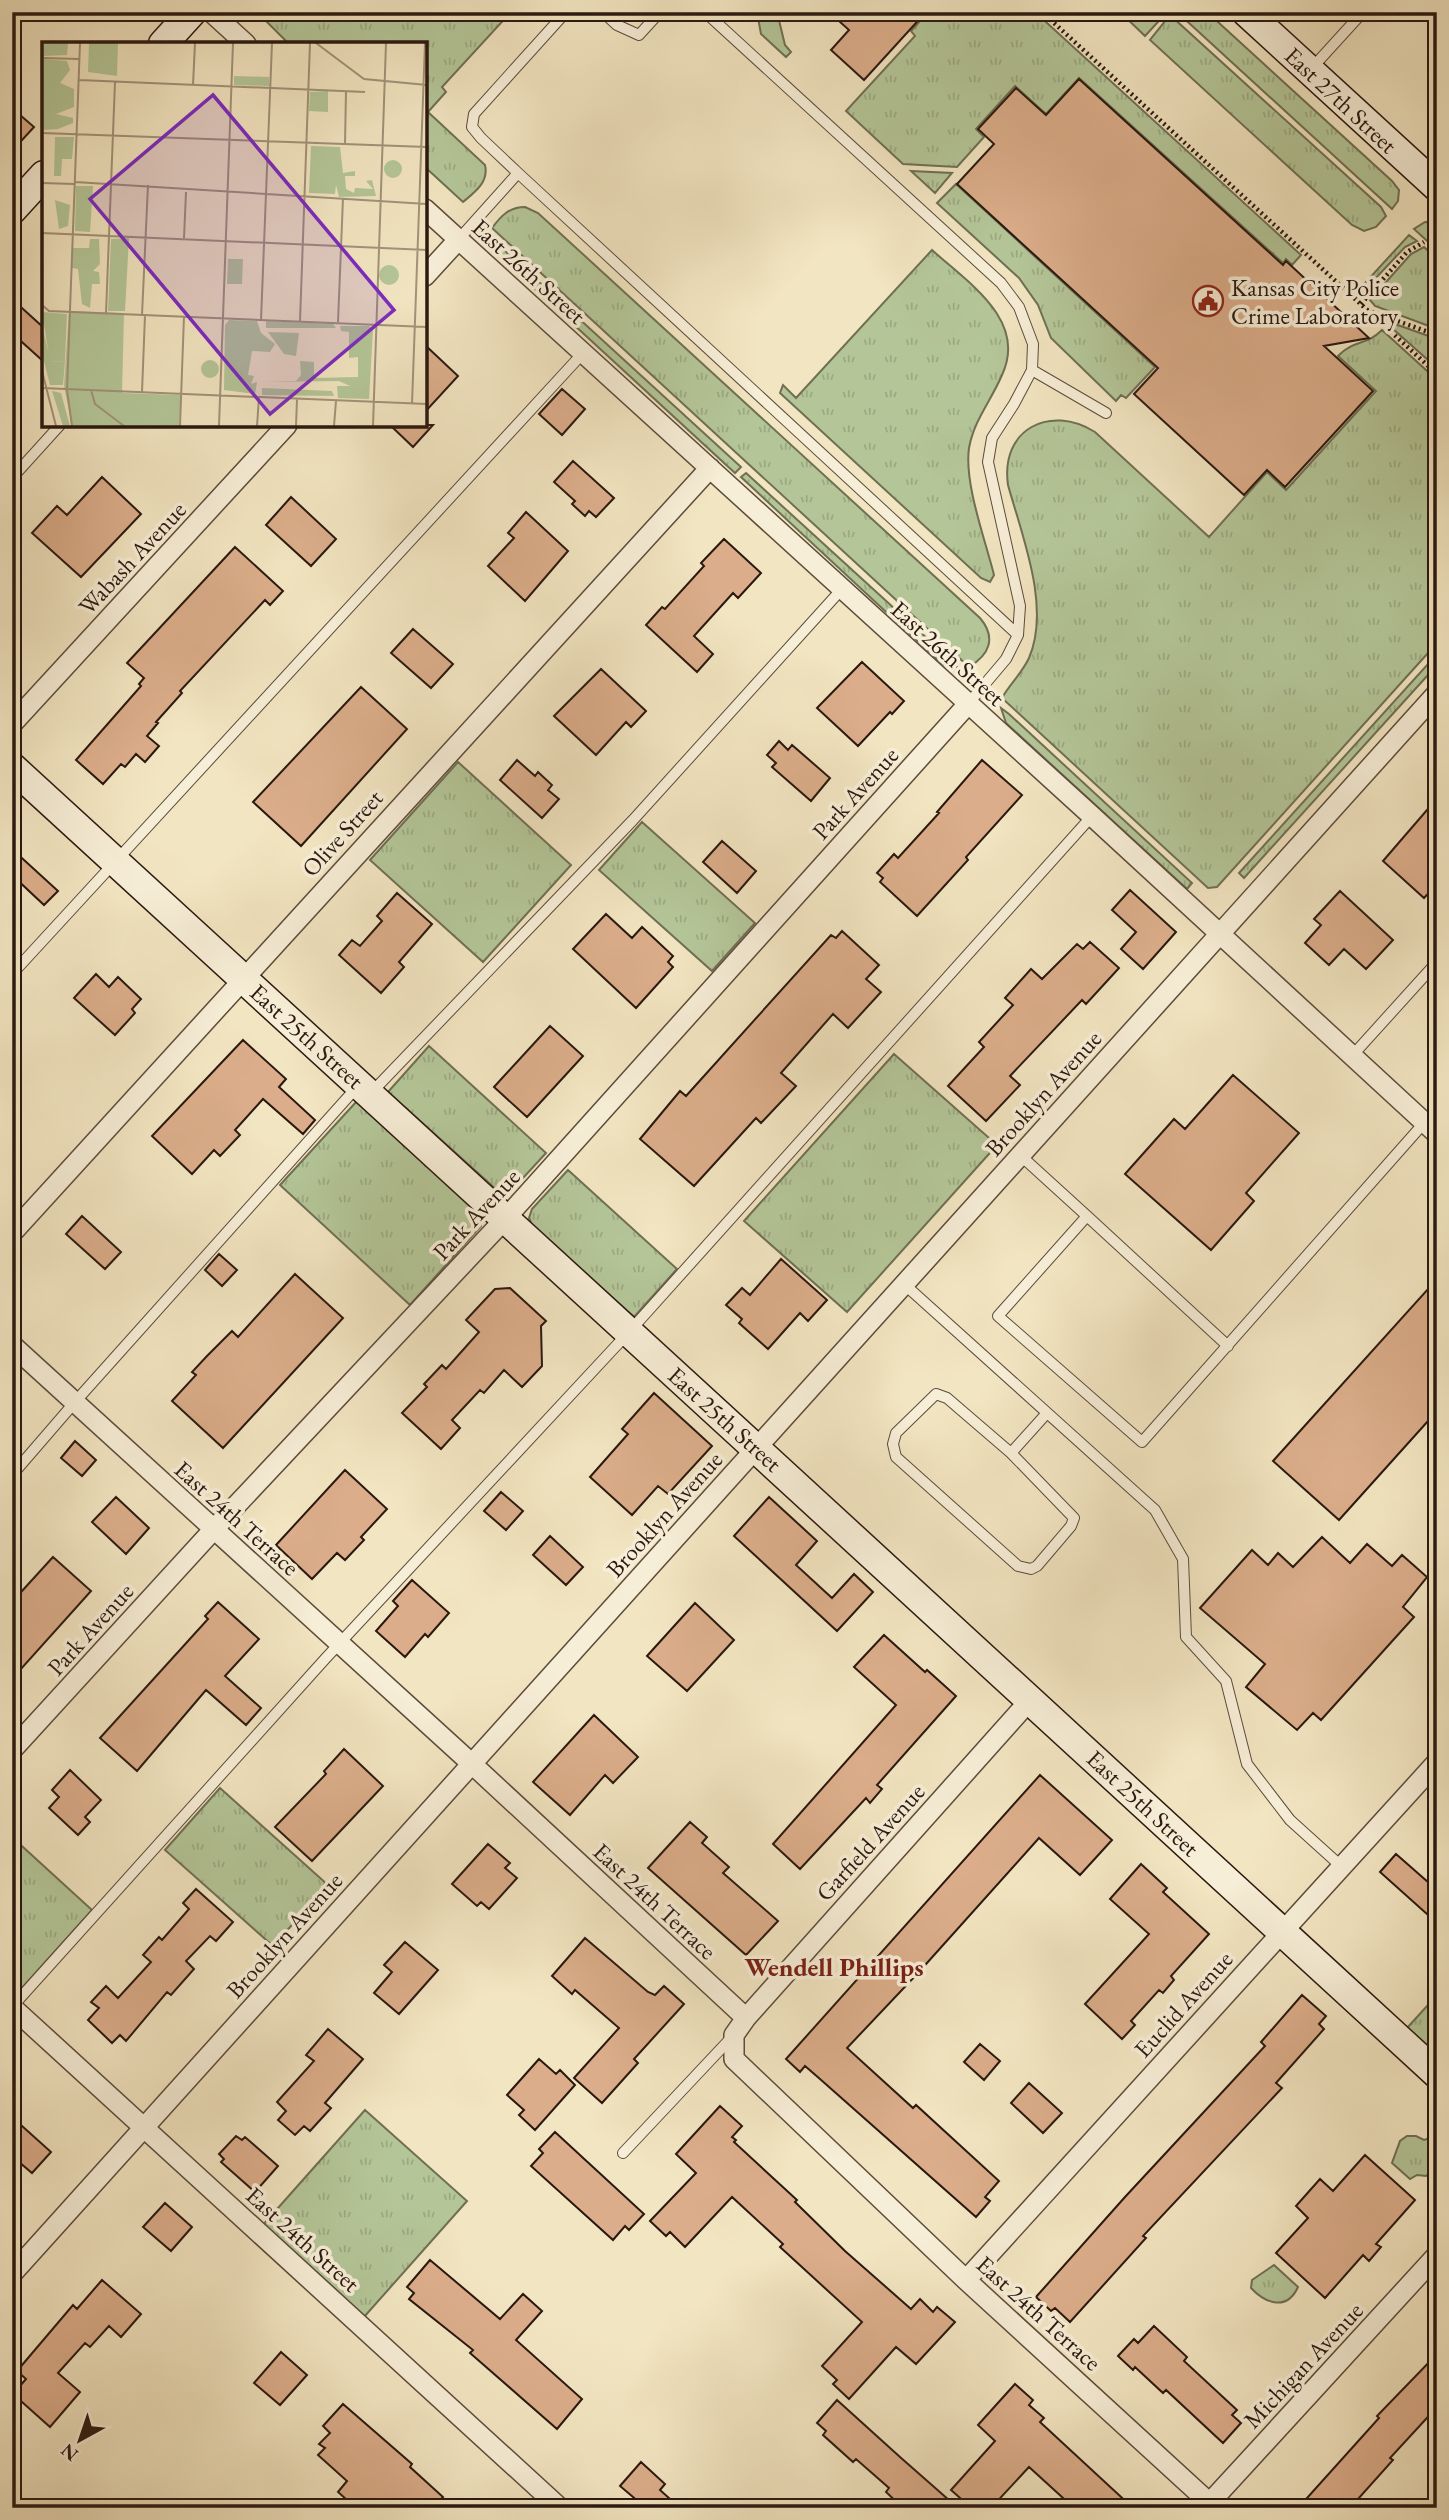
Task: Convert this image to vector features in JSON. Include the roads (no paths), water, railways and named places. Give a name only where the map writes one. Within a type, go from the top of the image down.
[{"type":"street","points":[[165,42],[192,12]]},
{"type":"street","points":[[211,12],[244,42]]},
{"type":"street","name":"East 27th Street","points":[[1246,12],[1435,183]]},
{"type":"street","points":[[12,210],[42,177]]},
{"type":"street","name":"East 26th Street","points":[[427,211],[1092,816],[1430,1129]]},
{"type":"street","points":[[427,274],[458,240]]},
{"type":"street","name":"Wabash Avenue","points":[[12,724],[285,427]]},
{"type":"street","name":"Olive Street","points":[[12,1233],[710,468]]},
{"type":"street","name":"Brooklyn Avenue","points":[[12,2274],[1437,694]]},
{"type":"street","name":"Park Avenue","points":[[12,1750],[214,1529],[505,1219],[968,704]]},
{"type":"street","name":"East 25th Street","points":[[12,767],[1437,2074]]},
{"type":"street","name":"East 24th Terrace","points":[[12,1345],[746,2018]]},
{"type":"street","name":"Garfield Avenue","points":[[746,2018],[1031,1699]]},
{"type":"street","name":"Euclid Avenue","points":[[966,2280],[1437,1762]]},
{"type":"street","name":"East 24th Street","points":[[12,2007],[560,2508]]},
{"type":"street","points":[[734,2035],[746,2018]]},
{"type":"street","name":"East 24th Terrace","points":[[734,2035],[734,2059],[966,2280],[1210,2506]]},
{"type":"street","name":"Michigan Avenue","points":[[1210,2506],[1437,2255]]},
{"type":"lane","points":[[566,12],[474,114],[472,127],[518,173],[1018,635]]},
{"type":"lane","points":[[603,12],[617,24],[639,35],[660,12]]},
{"type":"lane","points":[[705,12],[1001,282],[1019,307],[1033,344],[1032,370],[992,438],[988,462],[1020,606],[1018,635],[1006,659],[968,704]]},
{"type":"lane","points":[[1310,71],[1363,12]]},
{"type":"lane","points":[[458,240],[518,173]]},
{"type":"lane","points":[[12,974],[583,353]]},
{"type":"lane","points":[[1032,370],[1106,413]]},
{"type":"lane","points":[[12,478],[58,427]]},
{"type":"lane","points":[[12,1475],[75,1402],[365,1089],[633,820],[841,590]]},
{"type":"lane","points":[[12,2007],[339,1644],[629,1332],[1092,816]]},
{"type":"lane","points":[[1352,1056],[1437,962]]},
{"type":"lane","points":[[1087,1216],[998,1316],[1142,1442],[1430,1129]]},
{"type":"lane","points":[[1020,1155],[1228,1346]]},
{"type":"lane","points":[[904,1284],[1155,1510],[1183,1559],[1186,1637],[1226,1681],[1247,1765],[1290,1819],[1342,1867]]},
{"type":"lane","points":[[936,1394],[947,1398],[1012,1453],[1074,1518],[1071,1527],[1037,1566],[1031,1569],[1018,1566],[896,1457],[893,1444],[896,1433],[936,1394]]},
{"type":"lane","points":[[1012,1453],[1047,1413]]},
{"type":"lane","points":[[623,2153],[734,2035]]},
{"type":"place","name":"Kansas City Police Crime Laboratory","points":[[1208,301]]},
{"type":"district","name":"Wendell Phillips","points":[[834,1967]]}]
